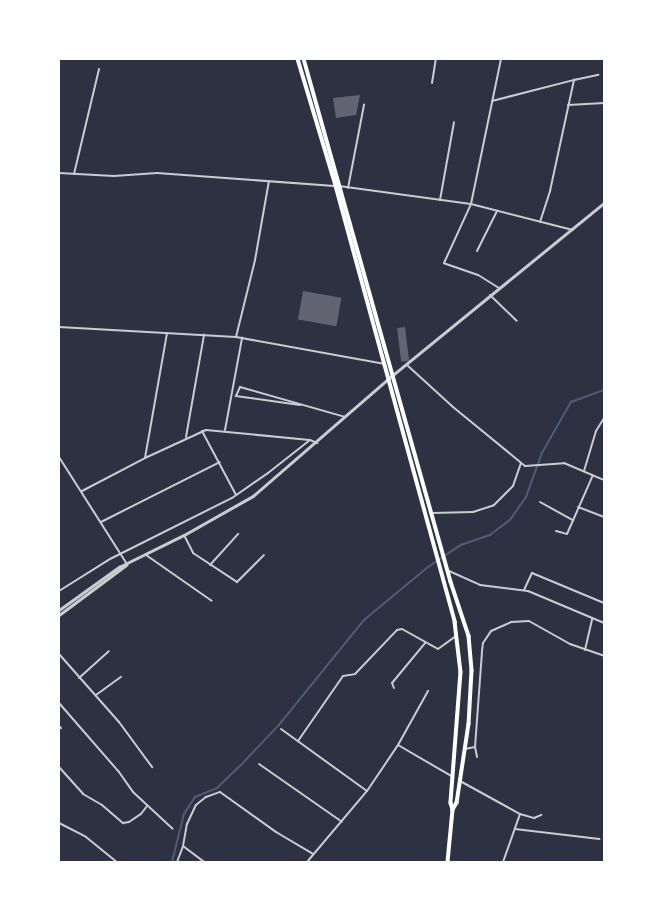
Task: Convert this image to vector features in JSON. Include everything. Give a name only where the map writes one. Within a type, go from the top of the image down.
[{"type":"highway","points":[[298,59],[336,186],[440,565],[457,635],[461,672],[451,803],[453,810],[448,862]]},
{"type":"highway","points":[[304,59],[443,554],[467,629],[471,652],[471,680],[465,749],[459,781],[457,803],[453,810]]},
{"type":"street","points":[[432,83],[436,59]]},
{"type":"street","points":[[499,288],[478,275],[444,263],[471,204],[501,59]]},
{"type":"street","points":[[74,174],[99,69]]},
{"type":"street","points":[[492,102],[598,75]]},
{"type":"street","points":[[540,222],[550,191],[574,80]]},
{"type":"street","points":[[568,104],[604,103]]},
{"type":"street","points":[[348,188],[364,105]]},
{"type":"street","points":[[440,200],[454,122]]},
{"type":"street","points":[[59,173],[114,176],[157,173],[336,186],[471,204],[573,230]]},
{"type":"street","points":[[236,337],[255,260],[269,181]]},
{"type":"street","points":[[59,610],[113,570],[146,555],[243,503],[317,443],[388,379],[407,365],[490,295],[573,230],[604,203]]},
{"type":"street","points":[[477,251],[497,211]]},
{"type":"street","points":[[490,295],[517,321]]},
{"type":"street","points":[[59,327],[236,337],[384,364]]},
{"type":"street","points":[[145,458],[167,333]]},
{"type":"street","points":[[186,437],[204,335]]},
{"type":"street","points":[[224,430],[242,338]]},
{"type":"street","points":[[407,365],[520,463],[532,467],[548,463],[564,463],[604,480]]},
{"type":"street","points":[[300,405],[238,398],[236,396],[240,387],[345,417]]},
{"type":"street","points":[[584,471],[596,431],[604,418]]},
{"type":"street","points":[[82,491],[186,437],[202,431],[224,430],[310,440],[317,443]]},
{"type":"street","points":[[202,431],[236,494]]},
{"type":"street","points":[[59,591],[122,553],[236,494],[275,469],[310,440]]},
{"type":"street","points":[[59,458],[122,553],[127,564]]},
{"type":"street","points":[[101,522],[220,462]]},
{"type":"street","points":[[432,513],[473,512],[494,505],[513,486],[520,463]]},
{"type":"street","points":[[556,531],[566,535],[594,476]]},
{"type":"street","points":[[540,502],[573,520]]},
{"type":"street","points":[[578,507],[604,517]]},
{"type":"street","points":[[210,565],[238,534]]},
{"type":"street","points":[[184,535],[193,553],[239,582],[264,555]]},
{"type":"street","points":[[146,555],[212,601]]},
{"type":"street","points":[[59,615],[127,564]]},
{"type":"street","points":[[448,570],[480,585],[524,590],[604,623]]},
{"type":"street","points":[[524,590],[532,573],[604,603]]},
{"type":"street","points":[[585,650],[592,619]]},
{"type":"street","points":[[477,757],[475,747],[482,651],[483,643],[491,631],[511,622],[529,621],[585,650],[604,656]]},
{"type":"street","points":[[298,741],[343,676],[356,674],[397,630],[402,629],[439,648],[457,635]]},
{"type":"street","points":[[394,688],[392,683],[426,642]]},
{"type":"street","points":[[79,678],[109,651]]},
{"type":"street","points":[[59,654],[79,678],[96,695],[152,767]]},
{"type":"street","points":[[96,695],[121,677]]},
{"type":"street","points":[[307,862],[367,791],[398,745],[428,691]]},
{"type":"street","points":[[59,703],[147,805],[173,829]]},
{"type":"street","points":[[281,729],[367,791]]},
{"type":"street","points":[[398,745],[453,777]]},
{"type":"street","points":[[465,749],[475,747]]},
{"type":"street","points":[[259,764],[342,822]]},
{"type":"street","points":[[59,767],[83,794],[102,805],[124,823],[129,822],[141,814],[147,805]]},
{"type":"street","points":[[459,781],[520,814],[534,818],[540,815]]},
{"type":"street","points":[[177,862],[183,846],[187,824],[196,805],[206,797],[222,792],[276,832],[313,854]]},
{"type":"street","points":[[503,862],[520,814]]},
{"type":"street","points":[[59,824],[86,837],[116,861]]},
{"type":"street","points":[[515,829],[599,839]]},
{"type":"street","points":[[183,846],[204,862]]},
{"type":"building","points":[[360,95],[356,115],[336,118],[333,98]]},
{"type":"building","points":[[303,291],[341,298],[336,326],[298,320]]},
{"type":"building","points":[[405,327],[409,361],[401,362],[397,328]]},
{"type":"waterway","points":[[172,862],[184,814],[195,797],[217,788],[241,765],[279,725],[364,620],[428,567],[461,545],[490,535],[510,520],[526,497],[542,453],[571,402],[604,390]]}]
